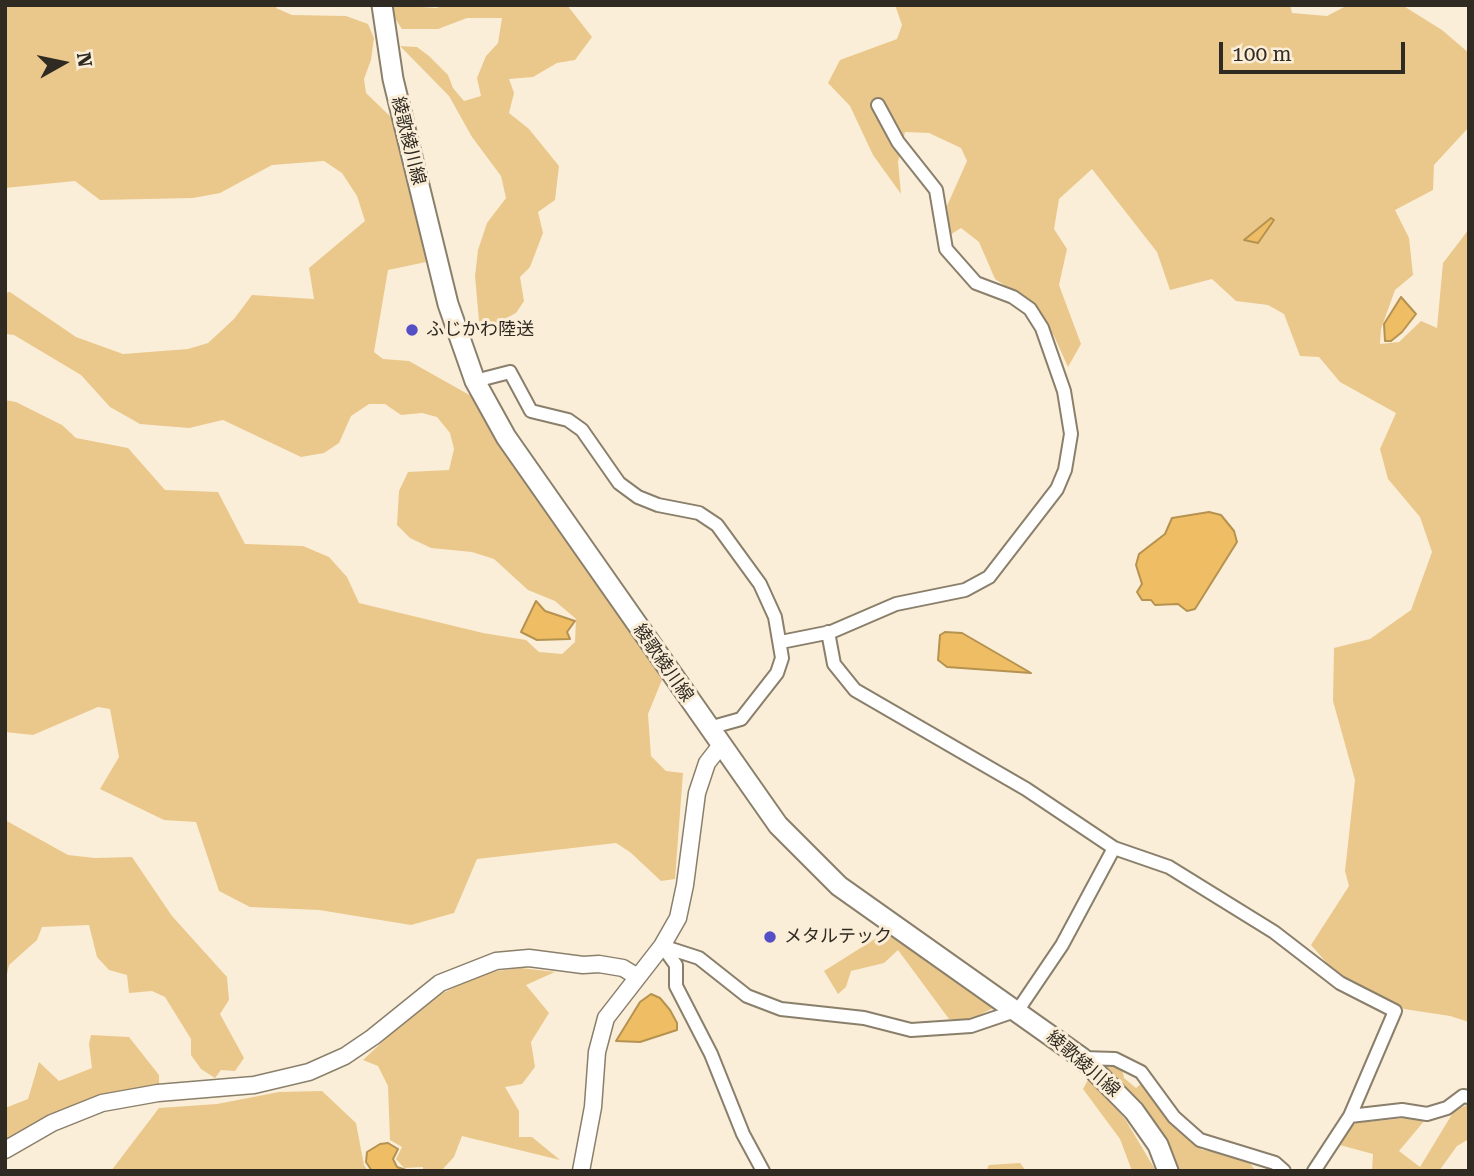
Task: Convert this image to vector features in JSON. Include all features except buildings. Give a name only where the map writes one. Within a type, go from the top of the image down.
[{"type":"main road","name":"綾歌綾川線","points":[[382,5],[393,79],[448,304],[475,381],[506,437],[778,825],[818,868],[839,886],[1018,1010],[1082,1058],[1134,1111],[1158,1144],[1168,1171]]},
{"type":"street","points":[[781,642],[828,632],[895,604],[965,590],[989,577],[1057,489],[1065,470],[1071,434],[1064,391],[1042,328],[1030,309],[1013,297],[976,283],[946,249],[936,190],[898,142],[878,106]]},
{"type":"street","points":[[475,381],[510,372],[531,411],[568,420],[582,430],[619,483],[638,497],[657,505],[699,513],[717,525],[760,584],[781,642],[782,658],[777,673],[741,719],[709,728]]},
{"type":"street","points":[[828,632],[834,664],[855,690],[1026,789],[1114,848],[1170,867],[1274,932],[1340,983],[1395,1011],[1350,1116],[1314,1171]]},
{"type":"street","points":[[581,1171],[593,1107],[597,1052],[606,1018],[636,976],[662,946],[682,904],[702,776],[721,746]]},
{"type":"street","points":[[662,946],[699,958],[747,996],[781,1009],[864,1018],[911,1030],[971,1026],[1018,1010],[1062,945],[1114,848]]},
{"type":"street","points":[[662,946],[676,965],[676,986],[712,1054],[744,1134],[763,1171]]},
{"type":"street","points":[[5,1150],[52,1123],[102,1104],[158,1093],[254,1085],[309,1072],[345,1056],[373,1037],[440,983],[480,965],[528,958],[583,965],[613,965],[636,976]]},
{"type":"street","points":[[1082,1058],[1115,1059],[1140,1072],[1174,1117],[1200,1140],[1275,1163],[1284,1171]]},
{"type":"street","points":[[1350,1116],[1402,1110],[1427,1114],[1447,1108],[1463,1096],[1469,1097]]},
{"type":"shaded area","points":[[5,5],[278,5],[276,8],[292,15],[346,16],[368,24],[374,38],[371,60],[364,79],[366,93],[394,120],[426,262],[388,270],[374,352],[383,359],[409,361],[473,397],[664,675],[648,714],[651,756],[666,771],[683,773],[675,879],[661,881],[630,852],[616,843],[477,859],[454,913],[411,925],[319,910],[250,907],[219,891],[196,822],[164,820],[100,789],[119,757],[110,709],[98,707],[33,735],[5,732],[5,400],[16,402],[62,425],[76,438],[128,448],[165,490],[218,492],[245,544],[303,546],[329,557],[347,577],[359,603],[483,633],[526,640],[539,652],[562,654],[575,642],[576,619],[555,601],[528,590],[494,559],[472,552],[431,548],[410,538],[397,525],[399,491],[408,472],[449,470],[454,449],[450,433],[437,417],[422,413],[401,415],[385,404],[369,404],[351,416],[339,443],[324,453],[301,457],[223,420],[189,428],[140,424],[110,407],[81,375],[14,335],[5,334],[5,293],[10,292],[76,337],[123,354],[188,349],[208,343],[234,319],[252,295],[314,299],[309,268],[365,221],[357,196],[342,173],[324,161],[272,165],[220,193],[193,198],[100,200],[75,181],[5,188]]},
{"type":"shaded area","points":[[392,5],[437,8],[441,5],[567,5],[592,37],[575,60],[557,63],[533,77],[509,79],[514,93],[509,113],[529,129],[559,166],[555,200],[538,212],[543,233],[530,267],[520,277],[524,301],[516,313],[480,332],[475,276],[478,250],[487,223],[506,198],[501,176],[472,137],[449,96],[400,46],[417,47],[429,56],[448,75],[453,88],[464,101],[481,96],[477,78],[486,56],[498,43],[502,18],[467,18],[438,29],[402,29],[392,14]]},
{"type":"shaded area","points":[[895,5],[1290,5],[1292,13],[1327,16],[1348,5],[1402,5],[1442,30],[1469,53],[1469,127],[1434,165],[1433,190],[1395,210],[1409,238],[1413,275],[1395,290],[1381,329],[1380,344],[1399,342],[1421,321],[1437,328],[1443,263],[1469,229],[1469,1022],[1450,1016],[1404,1009],[1339,977],[1311,945],[1349,886],[1345,871],[1355,780],[1333,701],[1334,648],[1370,639],[1411,610],[1432,552],[1420,517],[1388,479],[1380,449],[1396,413],[1340,382],[1319,357],[1300,356],[1284,314],[1268,305],[1236,301],[1212,279],[1170,290],[1157,252],[1092,169],[1059,199],[1054,229],[1067,249],[1059,285],[1081,344],[1068,367],[1054,336],[1030,302],[995,279],[979,242],[961,228],[950,235],[947,206],[967,161],[961,148],[929,133],[905,132],[898,162],[901,194],[873,155],[850,106],[828,83],[840,60],[897,39],[902,25]]},
{"type":"shaded area","points":[[1271,218],[1274,220],[1258,243],[1244,240]]},
{"type":"shaded area","points":[[1401,297],[1416,314],[1402,332],[1391,341],[1385,341],[1384,324]]},
{"type":"shaded area","points":[[1209,512],[1221,515],[1234,531],[1237,542],[1195,609],[1187,611],[1178,604],[1155,605],[1151,600],[1142,600],[1137,592],[1142,584],[1136,565],[1139,554],[1165,534],[1172,518]]},
{"type":"shaded area","points":[[536,601],[545,611],[575,621],[567,632],[570,639],[537,640],[521,632]]},
{"type":"shaded area","points":[[945,632],[962,633],[1031,673],[947,667],[938,660],[940,635]]},
{"type":"shaded area","points":[[5,820],[68,855],[95,858],[132,857],[172,916],[227,977],[229,1000],[220,1014],[244,1058],[235,1071],[221,1070],[215,1078],[201,1069],[191,1055],[191,1039],[165,997],[152,991],[129,993],[127,975],[109,970],[97,957],[89,925],[42,927],[37,940],[9,965],[5,983]]},
{"type":"shaded area","points":[[889,930],[995,1007],[972,1019],[949,1019],[898,950],[884,963],[851,971],[846,987],[838,994],[824,971]]},
{"type":"shaded area","points":[[521,968],[555,972],[526,985],[549,1013],[531,1042],[535,1067],[522,1084],[505,1087],[519,1111],[519,1137],[532,1137],[560,1160],[462,1136],[454,1157],[441,1171],[423,1171],[423,1167],[404,1168],[396,1159],[402,1147],[390,1140],[388,1086],[378,1066],[363,1060],[394,1031],[443,993],[482,973]]},
{"type":"shaded area","points":[[651,994],[660,998],[670,1010],[677,1023],[677,1030],[640,1042],[616,1041],[640,1002]]},
{"type":"shaded area","points":[[91,1035],[129,1037],[159,1075],[159,1084],[59,1112],[5,1140],[5,1108],[28,1099],[39,1062],[59,1081],[92,1068],[89,1044]]},
{"type":"shaded area","points":[[1102,1064],[1122,1068],[1124,1078],[1136,1088],[1144,1081],[1174,1127],[1202,1150],[1233,1153],[1248,1161],[1256,1171],[1173,1171],[1125,1089]]},
{"type":"shaded area","points":[[1089,1078],[1125,1119],[1156,1171],[1132,1171],[1120,1139],[1083,1089]]},
{"type":"shaded area","points":[[322,1091],[356,1123],[364,1165],[368,1171],[111,1171],[159,1108],[217,1104],[279,1092]]},
{"type":"shaded area","points":[[1469,1104],[1469,1139],[1457,1146],[1439,1171],[1372,1171],[1373,1154],[1336,1144],[1355,1123],[1406,1118],[1425,1120],[1399,1151],[1420,1167],[1454,1111]]},
{"type":"shaded area","points":[[388,1143],[398,1149],[393,1159],[397,1167],[409,1171],[372,1171],[366,1162],[367,1152],[380,1144]]},
{"type":"shaded area","points":[[1020,1163],[1026,1171],[986,1171],[989,1165]]},
{"type":"place","name":"ふじかわ陸送","points":[[412,330]]},
{"type":"place","name":"メタルテック","points":[[770,937]]}]
